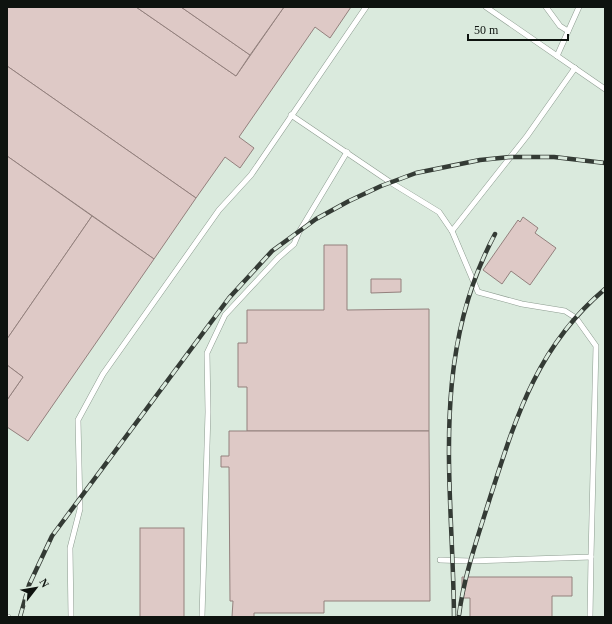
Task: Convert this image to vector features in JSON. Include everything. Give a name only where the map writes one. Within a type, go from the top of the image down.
[{"type":"lane","points":[[71,617],[70,548],[80,509],[78,420],[103,374],[219,210],[251,175],[366,7]]},
{"type":"lane","points":[[486,7],[605,89]]},
{"type":"lane","points":[[546,7],[560,26],[568,31]]},
{"type":"lane","points":[[558,56],[579,7]]},
{"type":"lane","points":[[452,230],[527,136],[575,68]]},
{"type":"lane","points":[[291,115],[390,182],[439,212],[452,230],[478,292],[522,304],[565,312],[576,318],[596,346],[590,617]]},
{"type":"lane","points":[[202,617],[208,412],[207,352],[225,315],[278,258],[294,244],[299,232],[347,152]]},
{"type":"lane","points":[[440,560],[470,561],[591,557]]},
{"type":"building","points":[[7,7],[136,7],[236,76],[284,7],[351,7],[330,38],[315,27],[239,137],[254,148],[240,168],[225,157],[196,198],[7,66]]},
{"type":"building","points":[[136,7],[181,7],[250,55],[236,76]]},
{"type":"building","points":[[181,7],[284,7],[250,55]]},
{"type":"building","points":[[7,66],[196,198],[154,259],[7,156]]},
{"type":"building","points":[[7,156],[92,216],[7,339]]},
{"type":"building","points":[[92,216],[154,259],[28,441],[7,427],[7,400],[23,377],[7,365],[7,339]]},
{"type":"building","points":[[523,217],[538,228],[535,233],[556,248],[530,285],[511,271],[502,284],[483,270],[518,220],[520,222]]},
{"type":"building","points":[[324,245],[347,245],[347,310],[429,309],[429,431],[247,431],[247,387],[238,387],[238,343],[247,343],[247,310],[324,310]]},
{"type":"building","points":[[371,279],[401,279],[401,292],[371,293]]},
{"type":"building","points":[[7,365],[23,377],[7,400]]},
{"type":"building","points":[[229,431],[429,431],[430,601],[324,601],[324,613],[254,613],[254,617],[232,617],[233,601],[230,601],[229,467],[221,467],[221,456],[229,456]]},
{"type":"building","points":[[140,528],[184,528],[184,617],[140,617]]},
{"type":"building","points":[[462,577],[572,577],[572,596],[552,596],[552,617],[470,617],[470,598],[462,598]]},
{"type":"railway","points":[[20,617],[29,585],[52,536],[229,298],[272,251],[316,219],[349,201],[381,186],[416,173],[480,160],[511,157],[554,157],[605,163]]},
{"type":"railway","points":[[454,617],[449,470],[449,422],[453,375],[461,327],[474,281],[495,234]]},
{"type":"railway","points":[[459,615],[461,600],[480,529],[508,442],[531,386],[561,335],[581,311],[605,289]]}]
